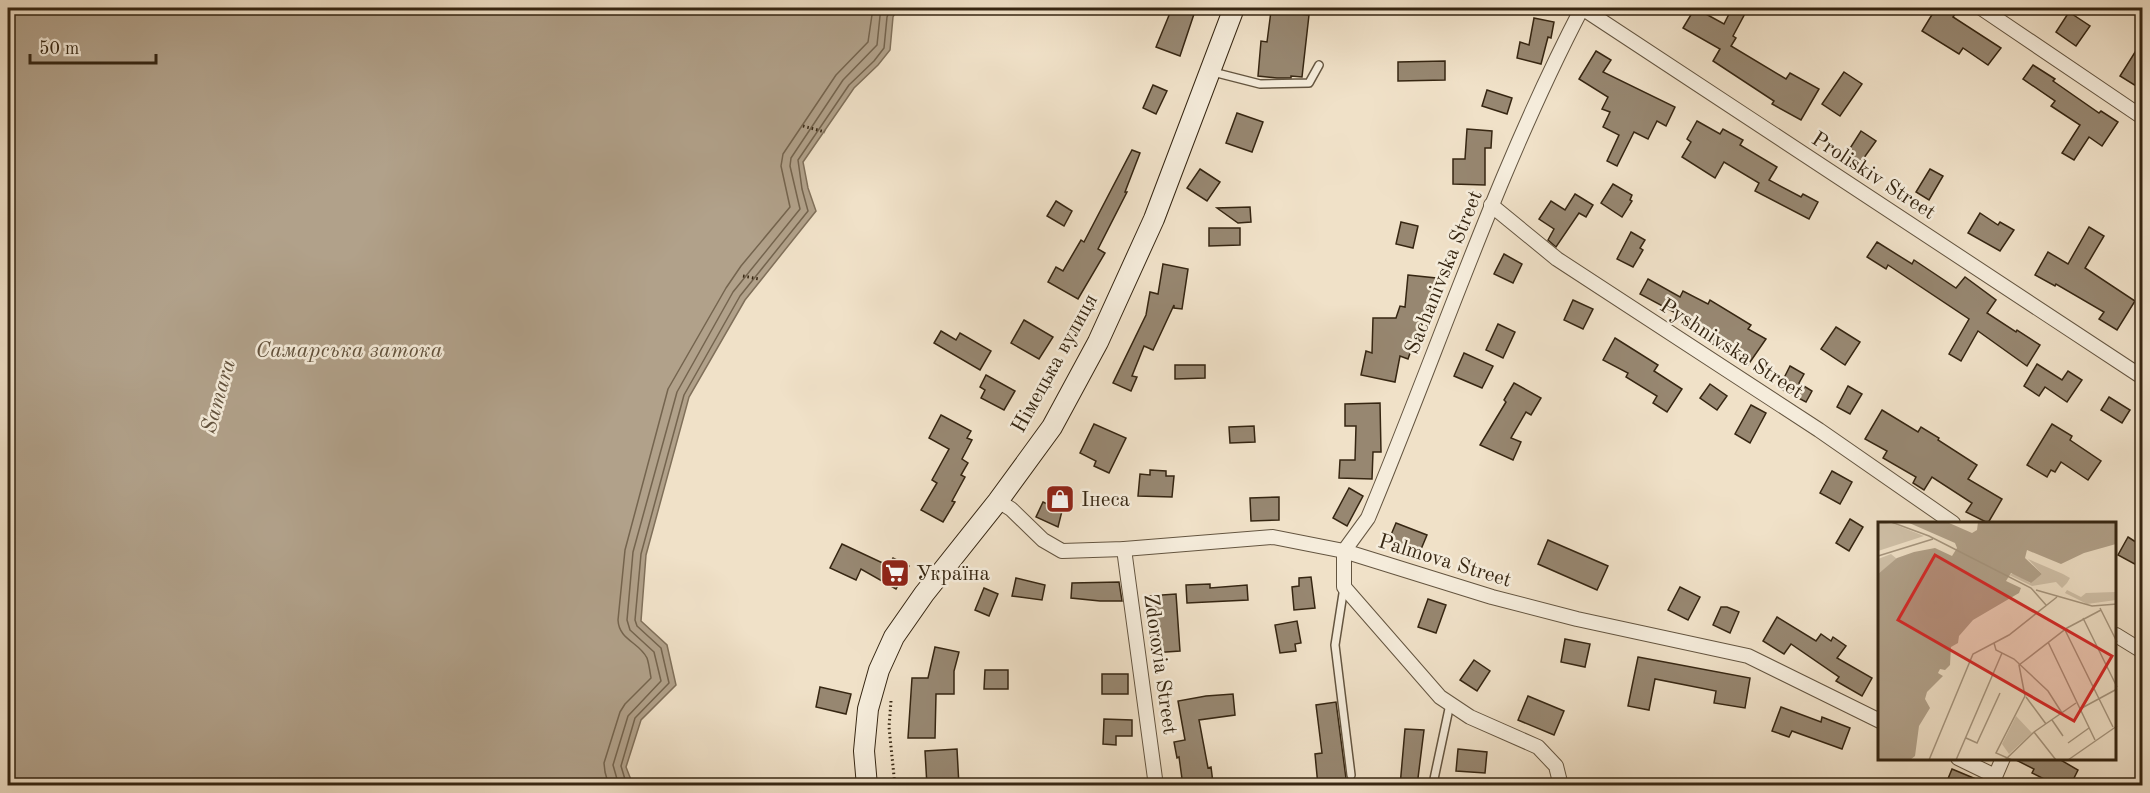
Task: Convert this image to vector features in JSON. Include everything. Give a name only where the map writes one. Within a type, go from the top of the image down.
[{"type":"main road","name":"Німецька вулиця","points":[[867,786],[864,751],[868,709],[879,670],[894,637],[924,594],[998,501],[1052,427],[1098,342],[1154,219],[1234,8]]},
{"type":"street","name":"Sachanivska Street","points":[[1344,551],[1368,518],[1491,205],[1582,8]]},
{"type":"street","name":"Proliskiv Street","points":[[1582,8],[2142,377]]},
{"type":"street","points":[[1981,8],[2142,117]]},
{"type":"street","name":"Pyshnivska Street","points":[[1491,205],[1557,259],[1819,430],[1952,522]]},
{"type":"street","name":"Palmova Street","points":[[998,501],[1011,509],[1044,540],[1062,551],[1124,549],[1273,537],[1344,551],[1513,603],[1748,656],[1878,720]]},
{"type":"street","name":"Zdorovia Street","points":[[1124,549],[1156,786]]},
{"type":"street","points":[[1344,551],[1344,587],[1440,697],[1470,717],[1538,747],[1556,766],[1561,786]]},
{"type":"street","points":[[2117,636],[2142,651]]},
{"type":"street","points":[[1960,760],[1993,781],[2003,760]]},
{"type":"lane","points":[[1210,71],[1260,84],[1309,83],[1319,65]]},
{"type":"lane","points":[[1344,587],[1335,645],[1351,775]]},
{"type":"lane","points":[[1434,779],[1450,705]]},
{"type":"path","points":[[803,126],[825,132]]},
{"type":"path","points":[[743,276],[759,279]]},
{"type":"path","points":[[891,694],[889,727],[895,786]]},
{"type":"water","name":"Самарська затока","points":[[8,8],[898,8],[893,17],[890,50],[854,88],[803,162],[808,188],[816,211],[745,300],[689,397],[646,555],[641,621],[667,645],[676,685],[641,720],[626,767],[633,785],[8,785]]},
{"type":"building","points":[[1172,8],[1196,8],[1180,56],[1156,47]]},
{"type":"building","points":[[1695,8],[1724,24],[1732,8],[1748,8],[1733,36],[1736,38],[1731,46],[1786,79],[1790,73],[1819,89],[1801,120],[1772,104],[1774,101],[1713,61],[1720,49],[1683,28]]},
{"type":"building","points":[[1936,8],[1959,8],[1953,17],[2001,48],[1988,65],[1963,48],[1959,54],[1922,31]]},
{"type":"building","points":[[1271,11],[1309,15],[1302,77],[1258,76],[1261,41],[1267,42]]},
{"type":"building","points":[[2069,12],[2090,26],[2076,46],[2056,32]]},
{"type":"building","points":[[1534,18],[1554,22],[1551,38],[1548,37],[1541,64],[1517,58],[1520,42],[1529,45]]},
{"type":"building","points":[[2142,41],[2142,75],[2136,86],[2120,76]]},
{"type":"building","points":[[1596,51],[1611,60],[1603,72],[1675,107],[1666,126],[1657,121],[1648,139],[1634,132],[1617,166],[1607,161],[1619,135],[1603,127],[1610,112],[1602,109],[1608,97],[1579,79]]},
{"type":"building","points":[[1445,61],[1445,80],[1398,81],[1398,62]]},
{"type":"building","points":[[2033,65],[2099,113],[2101,111],[2118,122],[2102,146],[2089,137],[2074,160],[2062,153],[2080,125],[2051,106],[2055,101],[2023,79]]},
{"type":"building","points":[[1844,72],[1862,84],[1840,116],[1822,104]]},
{"type":"building","points":[[1153,85],[1167,91],[1156,114],[1143,108]]},
{"type":"building","points":[[1487,90],[1512,98],[1507,114],[1482,106]]},
{"type":"building","points":[[1237,113],[1263,122],[1252,152],[1226,143]]},
{"type":"building","points":[[1697,121],[1720,134],[1723,129],[1743,140],[1740,145],[1777,167],[1769,180],[1801,197],[1803,194],[1818,202],[1809,219],[1755,191],[1759,183],[1724,162],[1715,178],[1682,157],[1691,142],[1687,139]]},
{"type":"building","points":[[1467,129],[1492,131],[1491,148],[1485,148],[1485,185],[1453,184],[1453,159],[1465,159]]},
{"type":"building","points":[[1861,131],[1876,141],[1861,162],[1847,153]]},
{"type":"building","points":[[1132,150],[1140,153],[1125,192],[1127,192],[1098,249],[1105,253],[1078,299],[1048,282],[1056,267],[1063,271],[1081,240],[1084,242]]},
{"type":"building","points":[[1200,169],[1220,182],[1207,201],[1187,188]]},
{"type":"building","points":[[1930,169],[1943,176],[1929,200],[1916,192]]},
{"type":"building","points":[[1613,184],[1632,195],[1630,200],[1632,201],[1622,217],[1601,203]]},
{"type":"building","points":[[1575,194],[1593,205],[1586,217],[1579,213],[1556,247],[1548,240],[1554,229],[1539,219],[1551,201],[1565,210]]},
{"type":"building","points":[[1056,201],[1072,211],[1064,226],[1047,216]]},
{"type":"building","points":[[1250,207],[1251,222],[1238,223],[1217,208]]},
{"type":"building","points":[[1980,213],[1998,225],[2000,222],[2014,230],[2000,251],[1968,233]]},
{"type":"building","points":[[1401,222],[1418,226],[1413,248],[1396,244]]},
{"type":"building","points":[[2089,227],[2104,236],[2085,268],[2135,301],[2117,330],[2099,319],[2104,312],[2056,284],[2055,286],[2035,275],[2048,252],[2068,264]]},
{"type":"building","points":[[1209,228],[1240,228],[1240,245],[1209,246]]},
{"type":"building","points":[[1631,232],[1645,240],[1640,248],[1643,250],[1633,267],[1617,259]]},
{"type":"building","points":[[1877,242],[1912,264],[1914,260],[1956,288],[1965,277],[1996,300],[1987,313],[2040,345],[2027,366],[1978,331],[1961,361],[1949,354],[1969,319],[1888,265],[1886,269],[1867,257]]},
{"type":"building","points":[[1504,254],[1522,264],[1513,283],[1494,274]]},
{"type":"building","points":[[1163,264],[1188,269],[1182,309],[1174,308],[1174,305],[1153,350],[1144,346],[1132,376],[1137,377],[1131,391],[1113,383],[1146,315],[1150,292],[1158,294]]},
{"type":"building","points":[[1408,275],[1436,278],[1434,296],[1430,296],[1408,359],[1400,356],[1395,382],[1361,375],[1366,351],[1372,353],[1373,318],[1396,318],[1400,306],[1405,307]]},
{"type":"building","points":[[1648,279],[1680,297],[1683,291],[1708,304],[1710,300],[1751,325],[1748,329],[1766,339],[1748,365],[1694,333],[1698,325],[1640,294]]},
{"type":"building","points":[[1573,300],[1593,309],[1583,329],[1564,320]]},
{"type":"building","points":[[1024,320],[1053,337],[1039,359],[1011,343]]},
{"type":"building","points":[[1498,324],[1515,332],[1503,358],[1486,350]]},
{"type":"building","points":[[1836,327],[1860,342],[1845,365],[1821,349]]},
{"type":"building","points":[[941,331],[956,340],[960,333],[991,351],[980,370],[934,343]]},
{"type":"building","points":[[1615,338],[1658,365],[1654,371],[1682,389],[1667,412],[1653,403],[1657,396],[1626,377],[1628,373],[1603,360]]},
{"type":"building","points":[[1464,353],[1493,366],[1482,388],[1454,376]]},
{"type":"building","points":[[2037,364],[2062,380],[2068,371],[2082,380],[2067,402],[2045,387],[2039,396],[2024,386]]},
{"type":"building","points":[[1175,365],[1205,365],[1205,378],[1175,379]]},
{"type":"building","points":[[1790,366],[1804,374],[1799,383],[1812,391],[1806,402],[1779,388]]},
{"type":"building","points":[[986,375],[1015,391],[1004,410],[981,398],[985,390],[980,387]]},
{"type":"building","points":[[1514,383],[1541,398],[1531,415],[1526,412],[1511,438],[1521,442],[1513,460],[1480,445],[1506,402],[1504,400]]},
{"type":"building","points":[[1710,384],[1727,396],[1717,410],[1700,398]]},
{"type":"building","points":[[1848,386],[1862,394],[1850,414],[1837,407]]},
{"type":"building","points":[[2109,397],[2130,410],[2122,423],[2101,410]]},
{"type":"building","points":[[1380,403],[1381,452],[1373,452],[1372,479],[1339,478],[1340,460],[1355,460],[1356,426],[1345,426],[1345,404]]},
{"type":"building","points":[[1751,405],[1766,413],[1750,443],[1735,434]]},
{"type":"building","points":[[1882,410],[1918,432],[1921,427],[1977,465],[1968,479],[2002,499],[1989,522],[1986,522],[1966,512],[1972,503],[1932,477],[1924,490],[1913,483],[1916,477],[1883,458],[1887,451],[1865,439]]},
{"type":"building","points":[[941,415],[971,431],[967,438],[972,440],[962,459],[968,463],[961,475],[965,477],[952,501],[955,502],[943,522],[921,510],[937,483],[932,480],[949,449],[929,438]]},
{"type":"building","points":[[1094,424],[1126,438],[1109,473],[1094,466],[1096,461],[1080,453]]},
{"type":"building","points":[[2052,424],[2072,436],[2070,440],[2101,461],[2088,480],[2061,462],[2055,472],[2051,470],[2047,477],[2027,465]]},
{"type":"building","points":[[1254,426],[1255,442],[1230,443],[1229,427]]},
{"type":"building","points":[[1150,470],[1166,471],[1166,476],[1174,476],[1172,497],[1138,496],[1140,474],[1150,475]]},
{"type":"building","points":[[1832,471],[1852,482],[1840,504],[1820,493]]},
{"type":"building","points":[[1349,488],[1363,496],[1347,526],[1333,518]]},
{"type":"building","points":[[1279,497],[1279,520],[1251,521],[1250,498]]},
{"type":"building","points":[[1043,502],[1062,511],[1058,527],[1036,517]]},
{"type":"building","points":[[1850,519],[1863,527],[1849,551],[1836,543]]},
{"type":"building","points":[[1396,523],[1427,535],[1419,554],[1388,542]]},
{"type":"building","points":[[2128,537],[2142,546],[2142,568],[2118,555]]},
{"type":"building","points":[[1548,540],[1608,566],[1597,590],[1538,564]]},
{"type":"building","points":[[842,544],[889,566],[893,558],[909,566],[896,589],[861,569],[856,580],[830,568]]},
{"type":"building","points":[[1311,577],[1315,608],[1294,610],[1292,587],[1299,586],[1299,578]]},
{"type":"building","points":[[1016,578],[1045,585],[1042,600],[1012,596]]},
{"type":"building","points":[[1119,582],[1122,601],[1071,598],[1072,583]]},
{"type":"building","points":[[1210,584],[1210,588],[1247,585],[1248,600],[1187,603],[1186,585]]},
{"type":"building","points":[[1680,587],[1700,597],[1688,620],[1668,610]]},
{"type":"building","points":[[984,588],[998,594],[989,616],[975,610]]},
{"type":"building","points":[[1176,594],[1180,651],[1152,653],[1148,596]]},
{"type":"building","points":[[1428,599],[1446,605],[1436,633],[1418,627]]},
{"type":"building","points":[[1721,607],[1739,612],[1730,633],[1713,625]]},
{"type":"building","points":[[1777,617],[1816,641],[1821,634],[1831,641],[1833,637],[1846,646],[1837,658],[1872,678],[1862,696],[1836,681],[1839,677],[1791,644],[1784,654],[1763,641]]},
{"type":"building","points":[[1297,621],[1301,643],[1295,644],[1296,651],[1280,653],[1275,625]]},
{"type":"building","points":[[1565,639],[1590,644],[1585,667],[1561,662]]},
{"type":"building","points":[[935,647],[959,652],[954,671],[954,694],[936,694],[935,738],[908,738],[912,678],[928,678]]},
{"type":"building","points":[[1638,657],[1750,678],[1745,708],[1714,703],[1716,691],[1655,679],[1649,710],[1628,706]]},
{"type":"building","points":[[1474,660],[1490,671],[1477,691],[1460,680]]},
{"type":"building","points":[[985,670],[1008,670],[1008,689],[984,689]]},
{"type":"building","points":[[1102,674],[1128,674],[1128,694],[1102,694]]},
{"type":"building","points":[[820,687],[851,694],[846,714],[816,707]]},
{"type":"building","points":[[1233,694],[1235,715],[1199,720],[1213,783],[1183,786],[1179,757],[1177,758],[1174,742],[1185,740],[1178,701]]},
{"type":"building","points":[[1528,696],[1564,711],[1554,735],[1518,720]]},
{"type":"building","points":[[1336,702],[1347,786],[1318,786],[1315,754],[1322,753],[1316,705]]},
{"type":"building","points":[[1781,707],[1821,722],[1822,717],[1850,728],[1842,749],[1792,731],[1789,737],[1772,731]]},
{"type":"building","points":[[1104,719],[1132,720],[1132,736],[1116,736],[1116,745],[1103,744]]},
{"type":"building","points":[[1405,729],[1424,730],[1417,786],[1400,786]]},
{"type":"building","points":[[957,749],[959,786],[927,786],[925,751]]},
{"type":"building","points":[[1458,749],[1487,752],[1485,773],[1456,771]]},
{"type":"building","points":[[2016,760],[2061,760],[2078,770],[2070,786],[2058,786],[2032,773],[2034,769]]},
{"type":"building","points":[[1952,769],[1983,782],[1982,786],[1945,786]]},
{"type":"place","name":"Інеса","points":[[1060,499]]},
{"type":"place","name":"Україна","points":[[895,573]]},
{"type":"water label","name":"Samara","points":[[217,396]]}]
